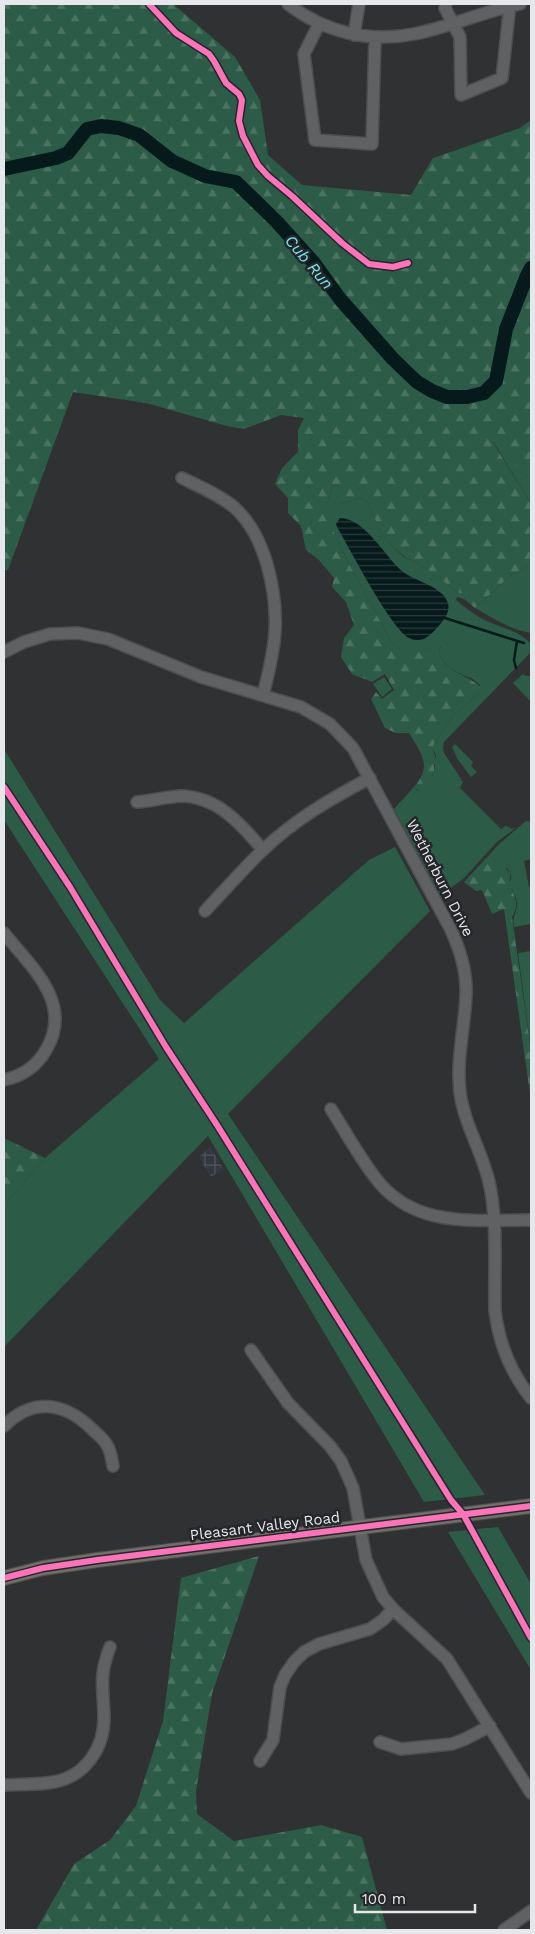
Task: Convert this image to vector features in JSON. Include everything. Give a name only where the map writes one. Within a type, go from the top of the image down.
[{"type":"main road","name":"Pleasant Valley Road","points":[[4,1578],[89,1561],[531,1506]]},
{"type":"street","points":[[288,4],[320,24],[354,35],[375,37],[415,34],[452,23],[513,4],[502,78],[461,95],[460,37],[452,23],[445,8],[446,4]]},
{"type":"street","points":[[354,35],[359,4]]},
{"type":"street","points":[[320,24],[304,54],[315,140],[372,144],[375,37]]},
{"type":"street","points":[[182,478],[221,498],[236,509],[251,527],[262,547],[272,585],[276,617],[275,647],[264,695]]},
{"type":"street","name":"Wetherburn Drive","points":[[4,652],[24,642],[50,634],[78,633],[94,635],[201,677],[301,707],[330,724],[353,748],[450,928],[460,951],[466,994],[459,1057],[460,1092],[468,1124],[489,1180],[492,1199],[497,1326],[506,1356],[513,1371],[531,1398]]},
{"type":"street","points":[[206,911],[263,850],[292,826],[321,805],[370,778]]},
{"type":"street","points":[[137,802],[180,796],[207,801],[230,814],[263,850]]},
{"type":"street","points":[[4,933],[47,987],[53,1002],[55,1017],[52,1038],[43,1056],[24,1073],[4,1080]]},
{"type":"street","points":[[331,1109],[373,1176],[385,1190],[418,1211],[440,1218],[531,1220]]},
{"type":"street","points":[[251,1350],[288,1403],[330,1446],[341,1461],[353,1488],[363,1549],[370,1571],[384,1597],[393,1609],[447,1659],[531,1793]]},
{"type":"street","points":[[4,1426],[22,1412],[37,1407],[68,1411],[86,1422],[102,1438],[109,1449],[113,1466]]},
{"type":"street","points":[[260,1761],[272,1744],[280,1687],[285,1675],[294,1662],[304,1652],[320,1644],[370,1630],[384,1620],[393,1609]]},
{"type":"street","points":[[4,1785],[58,1781],[75,1774],[90,1761],[98,1748],[104,1732],[102,1672],[110,1647]]},
{"type":"street","points":[[380,1742],[401,1749],[452,1744],[490,1726]]},
{"type":"street","points":[[504,1930],[531,1911]]},
{"type":"shaded area","points":[[340,518],[358,524],[402,571],[435,588],[445,597],[449,607],[448,611],[439,626],[428,637],[422,640],[409,638],[401,632],[392,620],[337,527],[336,524]]},
{"type":"shaded area","points":[[210,1147],[224,1169],[211,1177],[199,1157]]},
{"type":"green space","points":[[4,4],[173,4],[235,57],[260,100],[268,155],[302,185],[411,195],[433,158],[520,128],[531,120],[531,474],[528,478],[492,441],[531,504],[531,564],[509,577],[475,608],[464,599],[466,594],[459,593],[415,561],[406,558],[392,546],[381,533],[368,503],[364,499],[360,498],[339,504],[336,497],[339,487],[337,485],[332,488],[327,504],[333,513],[331,526],[347,560],[391,641],[404,651],[409,652],[441,646],[439,650],[445,663],[481,687],[480,692],[453,716],[434,744],[433,750],[437,763],[434,765],[434,772],[427,789],[421,792],[414,787],[423,773],[424,766],[421,753],[409,733],[396,733],[385,728],[371,699],[376,692],[382,699],[394,690],[385,674],[372,682],[352,674],[341,657],[344,638],[354,625],[346,602],[332,587],[334,578],[319,560],[306,550],[301,526],[288,513],[288,498],[275,484],[282,468],[298,452],[298,430],[304,418],[281,415],[244,429],[146,403],[73,392],[8,570],[4,570]]},
{"type":"green space","points":[[491,438],[528,478],[531,474],[531,504]]},
{"type":"green space","points":[[337,485],[339,487],[339,504],[360,498],[364,499],[368,503],[381,533],[405,558],[415,561],[459,593],[467,594],[464,599],[457,597],[456,600],[479,617],[520,635],[531,644],[531,652],[444,742],[444,753],[463,782],[460,788],[501,829],[506,826],[512,829],[517,827],[497,842],[463,879],[442,894],[439,893],[394,809],[414,787],[418,791],[431,779],[436,756],[433,749],[434,744],[453,716],[480,692],[480,685],[447,665],[440,656],[439,650],[441,647],[410,653],[398,648],[391,641],[347,560],[331,526],[327,504],[332,488]]},
{"type":"green space","points":[[531,564],[531,633],[495,620],[475,608],[509,577]]},
{"type":"green space","points":[[523,674],[531,676],[531,702],[513,683]]},
{"type":"green space","points":[[384,677],[392,689],[382,697],[373,684]]},
{"type":"green space","points":[[455,744],[473,762],[471,766],[477,772],[471,777],[457,758],[452,747]]},
{"type":"green space","points":[[4,749],[160,1000],[184,1023],[369,860],[395,847],[430,911],[228,1114],[485,1495],[424,1502],[208,1136],[4,1347],[4,1205],[45,1158],[159,1059],[4,820]]},
{"type":"green space","points":[[526,821],[531,822],[531,859],[524,861],[529,887],[531,887],[531,924],[514,927],[517,904],[516,897],[509,883],[511,875],[509,870],[496,862],[490,854]]},
{"type":"green space","points":[[490,854],[496,862],[504,863],[510,873],[509,884],[516,901],[516,909],[512,917],[531,1051],[530,1094],[504,909],[492,914],[482,890],[476,891],[464,882]]},
{"type":"green space","points":[[531,951],[530,962],[531,1050],[518,953]]},
{"type":"green space","points":[[4,1138],[45,1158],[4,1205]]},
{"type":"green space","points":[[498,1527],[531,1584],[531,1670],[448,1532]]},
{"type":"green space","points":[[259,1556],[212,1694],[196,1791],[197,1814],[234,1841],[321,1825],[362,1837],[387,1930],[36,1930],[74,1864],[110,1840],[136,1806],[163,1721],[181,1578]]},
{"type":"waterway","name":"Cub Run","points":[[4,169],[56,158],[68,153],[87,129],[101,126],[119,128],[139,135],[172,161],[205,176],[236,182],[277,222],[314,263],[340,299],[393,359],[417,382],[447,397],[467,397],[484,393],[496,381],[506,329],[531,268]]},
{"type":"waterway","points":[[445,618],[524,643]]},
{"type":"waterway","points":[[516,668],[514,660],[517,641]]},
{"type":"cycle path","points":[[149,4],[176,33],[209,54],[226,83],[239,94],[242,100],[239,121],[243,136],[258,165],[268,176],[342,243],[369,264],[393,267],[408,263]]},
{"type":"cycle path","points":[[4,787],[70,887],[166,1047],[217,1125],[451,1500],[463,1514],[531,1638]]},
{"type":"cycle path","points":[[4,1578],[43,1568],[97,1560],[531,1506]]}]
